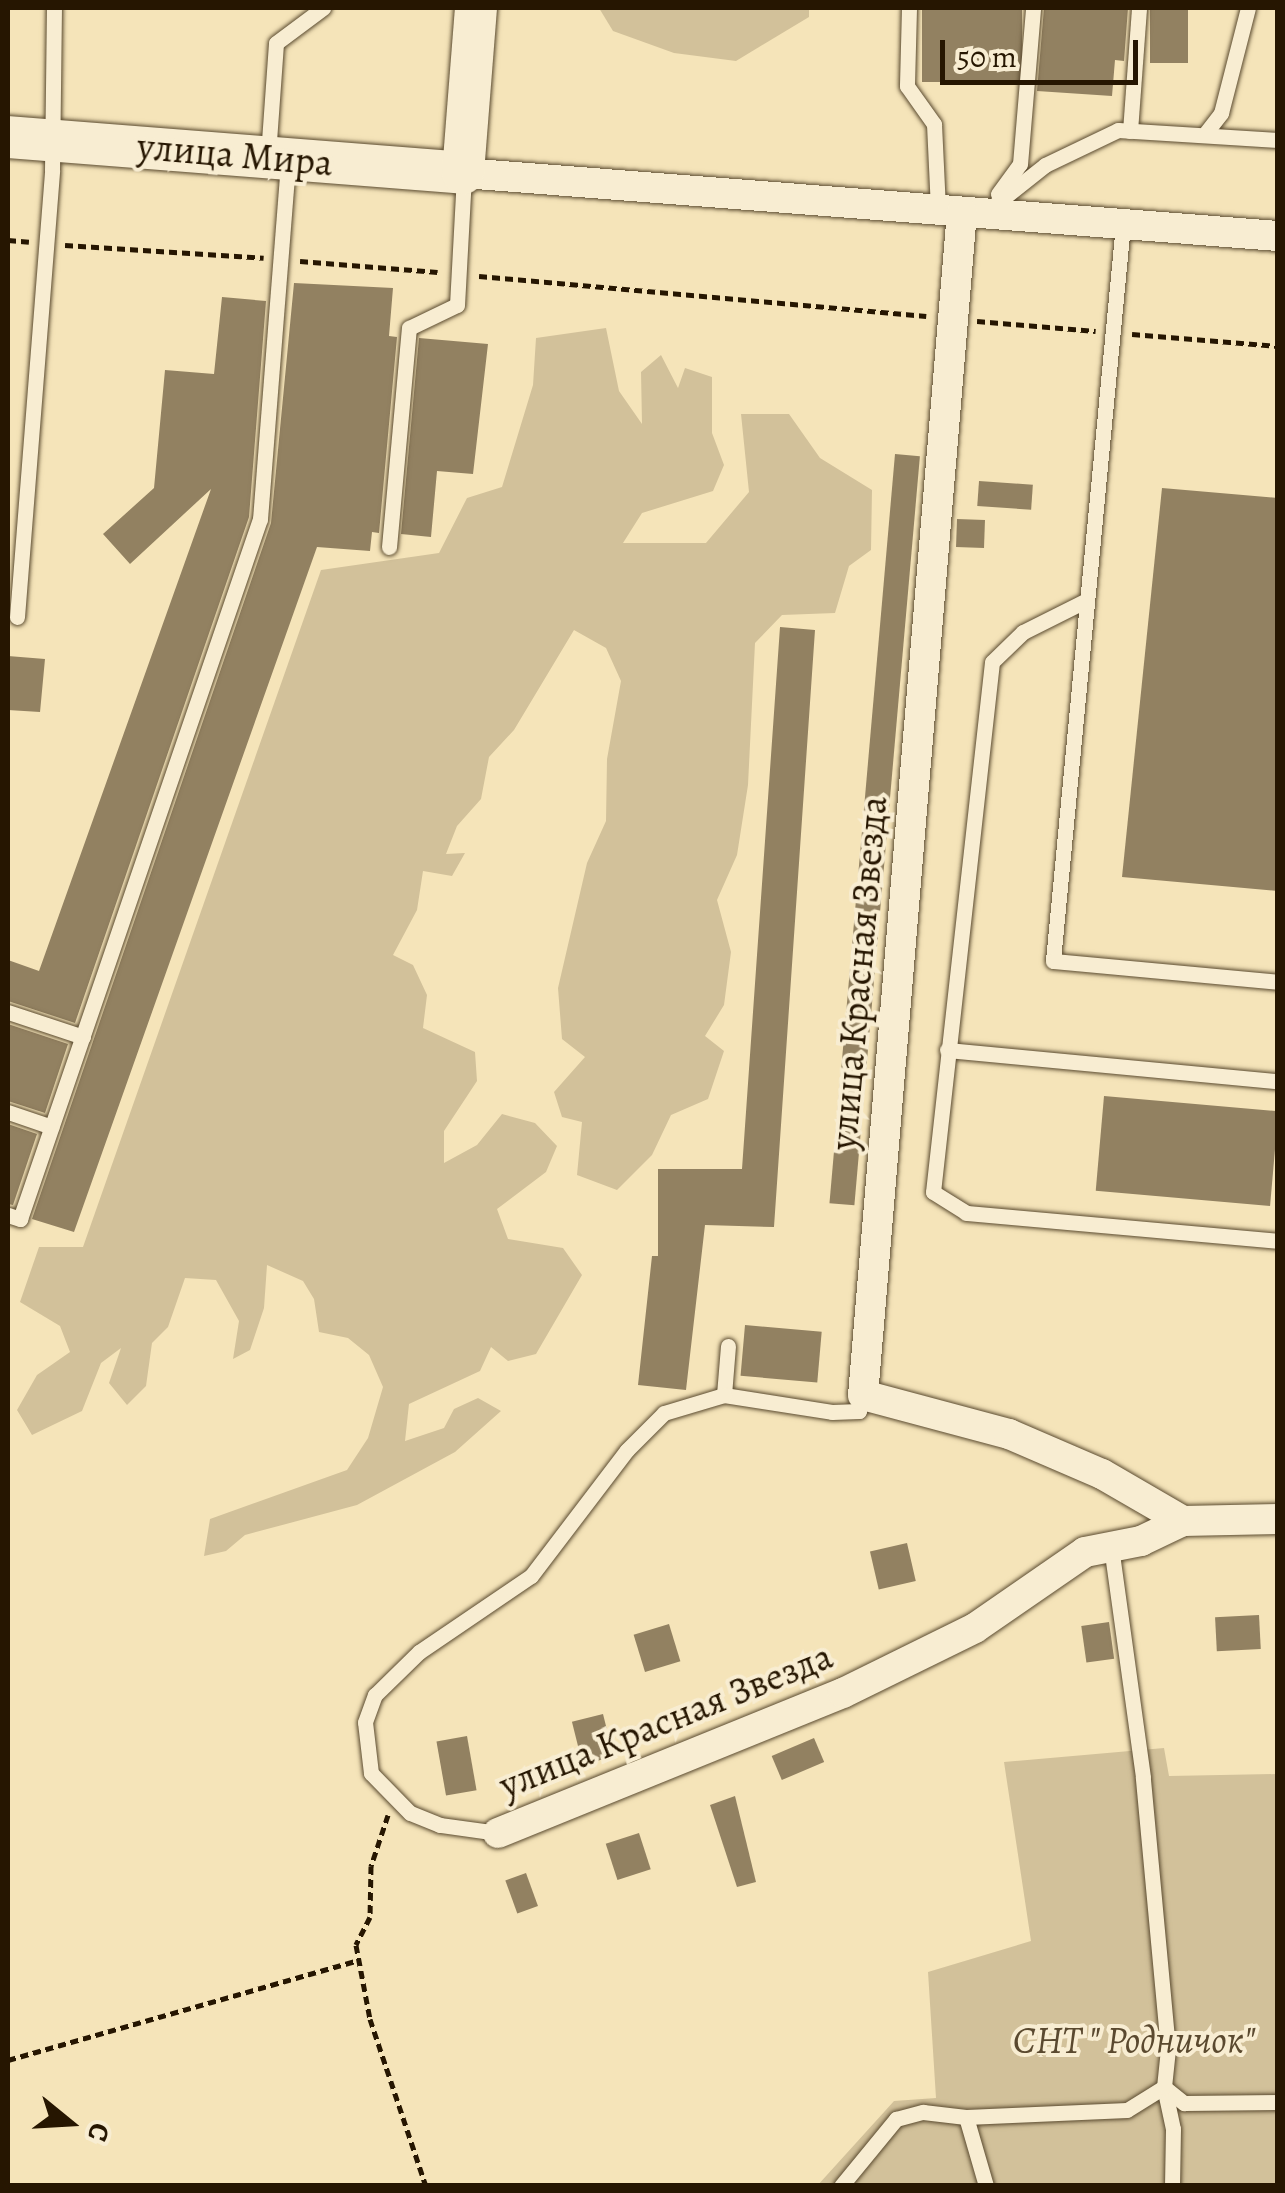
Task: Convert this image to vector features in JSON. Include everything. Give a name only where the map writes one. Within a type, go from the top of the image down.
[{"type":"main road","points":[[463,173],[476,8]]},
{"type":"main road","name":"улица Мира","points":[[28,139],[463,173]]},
{"type":"street","points":[[463,173],[1278,236]]},
{"type":"street","name":"улица Красная Звезда","points":[[863,1395],[961,212]]},
{"type":"street","points":[[863,1395],[1009,1434],[1102,1474],[1183,1522]]},
{"type":"street","name":"улица Красная Звезда","points":[[498,1833],[843,1693],[975,1628],[1085,1552],[1112,1547],[1183,1522],[1278,1519]]},
{"type":"lane","points":[[17,616],[46,244],[28,139],[54,8]]},
{"type":"lane","points":[[8,1214],[20,1219],[260,520],[284,259],[276,43],[322,8]]},
{"type":"lane","points":[[910,8],[907,86],[934,124],[961,212]]},
{"type":"lane","points":[[961,212],[1020,164],[1033,8]]},
{"type":"lane","points":[[1130,131],[1139,8]]},
{"type":"lane","points":[[1204,135],[1221,114],[1248,8]]},
{"type":"lane","points":[[961,212],[1118,130],[1278,140]]},
{"type":"lane","points":[[389,547],[409,328],[457,305],[463,173]]},
{"type":"lane","points":[[1123,224],[1053,961],[1278,982]]},
{"type":"lane","points":[[1087,600],[1023,632],[992,662],[933,1192],[966,1213],[1278,1241]]},
{"type":"lane","points":[[8,1012],[84,1036]]},
{"type":"lane","points":[[947,1050],[1278,1082]]},
{"type":"lane","points":[[8,1112],[52,1127]]},
{"type":"lane","points":[[724,1394],[728,1346]]},
{"type":"lane","points":[[498,1833],[440,1825],[394,1799],[370,1772],[364,1751],[376,1695],[419,1652],[531,1576],[656,1420],[724,1394],[832,1412],[858,1411],[863,1395]]},
{"type":"lane","points":[[1112,1547],[1142,1778],[1168,2049],[1164,2087],[1173,2129],[1172,2186]]},
{"type":"lane","points":[[1164,2087],[1184,2103],[1278,2102]]},
{"type":"lane","points":[[840,2186],[896,2119],[923,2112],[966,2117],[1127,2110],[1164,2087]]},
{"type":"lane","points":[[966,2117],[986,2186]]},
{"type":"path","points":[[8,240],[284,259],[1106,332]]},
{"type":"path","points":[[1125,333],[1278,346]]},
{"type":"path","points":[[394,1799],[371,1866],[370,1917],[356,1945],[384,2066],[426,2186]]},
{"type":"path","points":[[8,2060],[358,1960]]},
{"type":"green space","points":[[599,8],[809,8],[809,17],[736,61],[674,53],[613,31]]},
{"type":"green space","points":[[606,328],[619,391],[642,424],[641,372],[661,355],[678,388],[685,368],[712,377],[712,433],[724,465],[713,491],[642,513],[623,543],[706,543],[749,492],[741,414],[789,414],[820,458],[872,490],[871,550],[849,566],[835,613],[782,615],[755,643],[748,785],[737,855],[717,900],[731,952],[724,1005],[705,1036],[724,1051],[708,1099],[671,1115],[652,1155],[617,1190],[577,1175],[582,1122],[562,1117],[554,1092],[585,1057],[562,1039],[558,988],[587,863],[606,821],[607,759],[621,681],[606,648],[574,630],[514,730],[489,757],[481,799],[457,826],[446,854],[465,853],[452,876],[423,871],[417,910],[393,955],[413,965],[427,995],[423,1028],[475,1052],[477,1081],[444,1131],[444,1163],[477,1145],[502,1114],[535,1123],[557,1146],[546,1172],[497,1209],[508,1239],[563,1248],[582,1275],[536,1354],[508,1361],[491,1347],[480,1371],[409,1404],[405,1441],[444,1428],[454,1409],[478,1398],[501,1411],[455,1452],[357,1505],[245,1535],[226,1551],[204,1556],[210,1519],[347,1470],[368,1438],[383,1387],[369,1355],[348,1338],[319,1332],[314,1299],[303,1281],[267,1265],[264,1308],[250,1350],[233,1359],[239,1321],[216,1280],[185,1278],[168,1327],[152,1343],[146,1386],[127,1405],[109,1383],[121,1348],[101,1363],[82,1411],[32,1435],[17,1410],[37,1375],[70,1352],[60,1326],[20,1302],[39,1247],[83,1247],[321,570],[439,553],[467,498],[502,487],[533,385],[536,338]]},
{"type":"green space","name":"СНТ \" Родничок\"","points":[[1164,1748],[1169,1776],[1277,1774],[1277,2185],[817,2186],[894,2101],[936,2098],[928,1972],[1031,1941],[1004,1762]]},
{"type":"building","points":[[922,8],[1022,8],[1022,82],[922,82]]},
{"type":"building","points":[[1044,8],[1128,8],[1124,61],[1115,60],[1112,96],[1037,91]]},
{"type":"building","points":[[1150,8],[1188,8],[1188,63],[1150,63]]},
{"type":"building","points":[[294,283],[393,288],[389,336],[397,337],[379,533],[372,532],[370,551],[317,547],[74,1232],[32,1219],[271,523]]},
{"type":"building","points":[[222,297],[266,301],[249,517],[75,1023],[8,1001],[8,960],[39,971],[211,489],[130,564],[103,534],[154,488],[165,370],[214,374]]},
{"type":"building","points":[[419,338],[488,344],[473,474],[437,471],[431,537],[401,534]]},
{"type":"building","points":[[895,454],[920,456],[854,1205],[829,1203]]},
{"type":"building","points":[[979,481],[1033,485],[1031,510],[977,506]]},
{"type":"building","points":[[1162,488],[1278,498],[1278,891],[1122,877]]},
{"type":"building","points":[[957,519],[985,520],[984,548],[956,547]]},
{"type":"building","points":[[780,627],[815,630],[774,1227],[705,1225],[686,1390],[638,1385],[652,1256],[658,1256],[658,1169],[742,1169]]},
{"type":"building","points":[[8,656],[45,659],[40,712],[8,710]]},
{"type":"building","points":[[8,1024],[68,1044],[45,1113],[8,1101]]},
{"type":"building","points":[[1104,1096],[1278,1111],[1270,1206],[1096,1191]]},
{"type":"building","points":[[8,1124],[37,1134],[13,1205],[8,1204]]},
{"type":"building","points":[[745,1325],[822,1332],[817,1383],[741,1376]]},
{"type":"building","points":[[907,1543],[916,1581],[879,1590],[870,1552]]},
{"type":"building","points":[[1259,1615],[1261,1649],[1217,1651],[1215,1617]]},
{"type":"building","points":[[1109,1622],[1114,1659],[1086,1663],[1081,1626]]},
{"type":"building","points":[[669,1624],[680,1661],[645,1672],[634,1635]]},
{"type":"building","points":[[603,1714],[614,1757],[583,1764],[572,1722]]},
{"type":"building","points":[[467,1736],[477,1790],[446,1796],[436,1741]]},
{"type":"building","points":[[814,1738],[824,1762],[782,1780],[772,1756]]},
{"type":"building","points":[[735,1796],[756,1882],[737,1887],[710,1805]]},
{"type":"building","points":[[639,1833],[651,1869],[617,1880],[606,1844]]},
{"type":"building","points":[[526,1873],[538,1906],[517,1913],[505,1881]]}]
